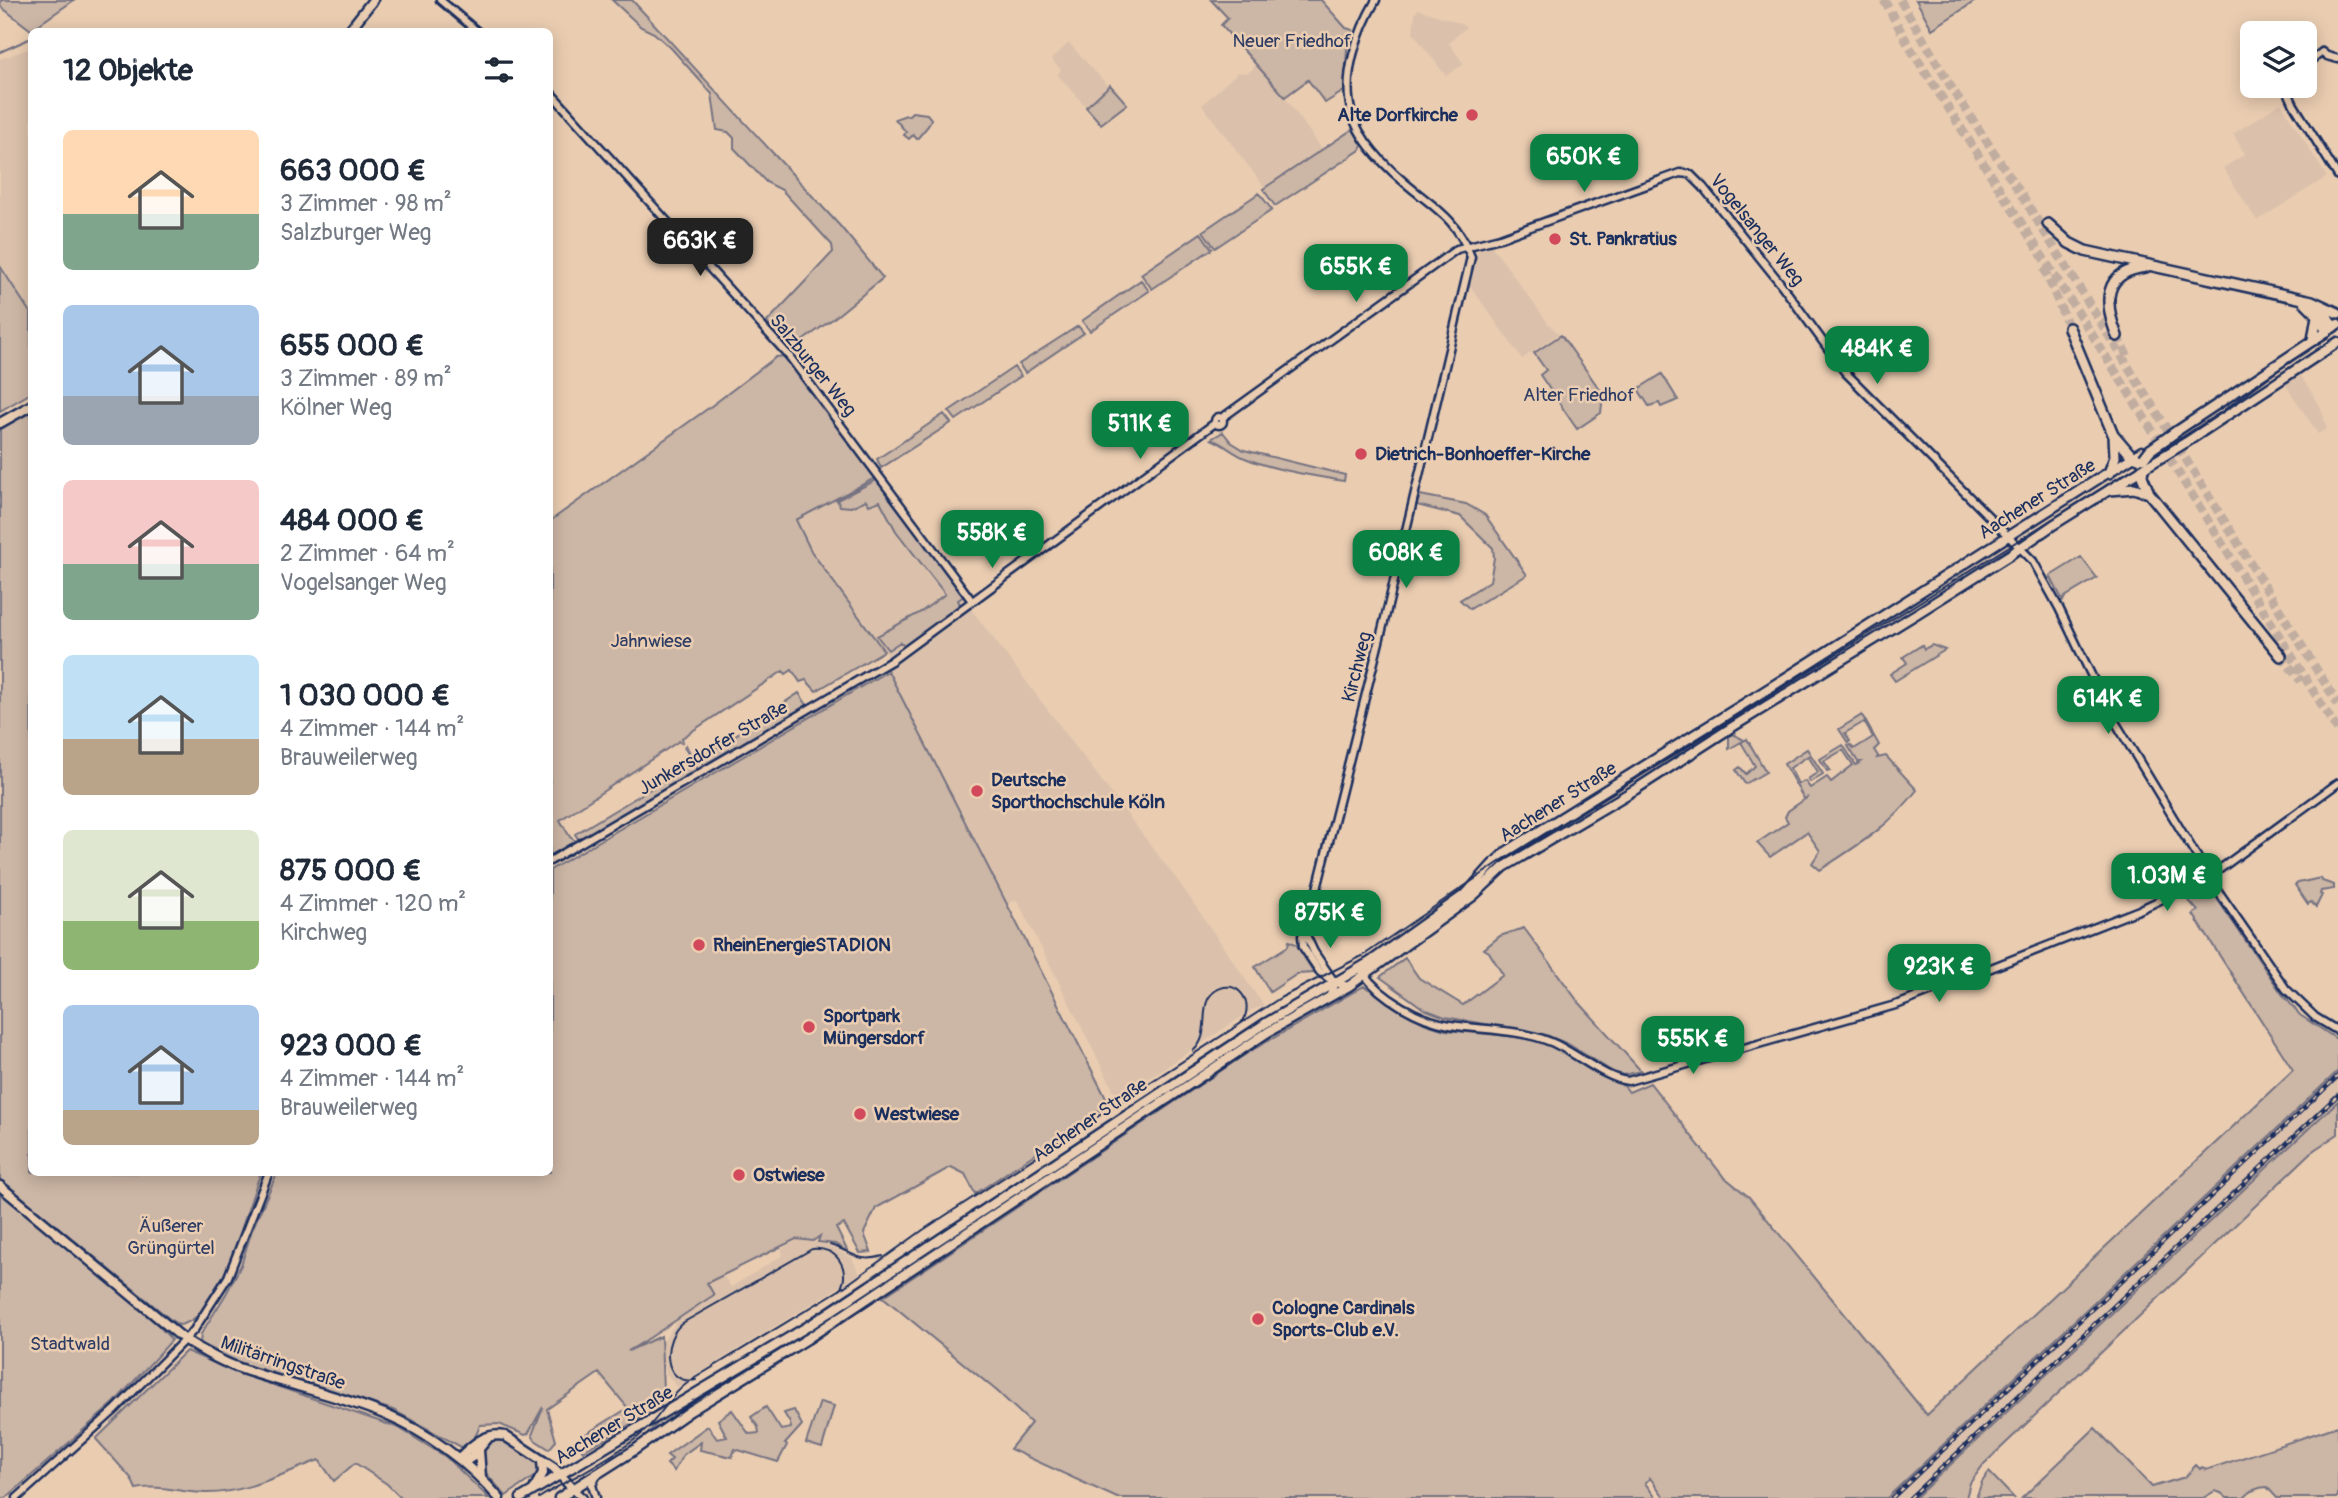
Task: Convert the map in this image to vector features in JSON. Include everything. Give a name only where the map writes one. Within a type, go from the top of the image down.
[{"type":"highway","points":[[2048,224],[2077,248],[2312,301],[2333,327]]},
{"type":"highway","points":[[2117,335],[2108,312],[2109,291],[2127,271],[2152,267]]},
{"type":"highway","points":[[2320,312],[2338,313]]},
{"type":"highway","points":[[2313,340],[2320,312]]},
{"type":"highway","points":[[2069,328],[2113,433],[2134,457],[2146,462]]},
{"type":"highway","points":[[2149,493],[2146,462],[2150,450],[2177,431]]},
{"type":"highway","points":[[2109,473],[2115,457],[2113,433]]},
{"type":"highway","points":[[2110,489],[2134,488],[2149,493],[2281,656]]},
{"type":"main road","points":[[351,28],[373,0]]},
{"type":"main road","points":[[2177,431],[2333,327],[2337,343]]},
{"type":"main road","name":"Aachener Straße","points":[[559,1498],[690,1411],[807,1339],[1326,994],[1335,983],[1362,972],[1473,896],[1504,867],[1636,789],[2020,548],[2146,462],[2185,443],[2337,343]]},
{"type":"main road","points":[[0,423],[28,407]]},
{"type":"main road","name":"Aachener Straße","points":[[523,1497],[814,1322],[1281,1013],[1349,986],[1362,972],[1467,893],[1506,852],[1633,775],[2134,457]]},
{"type":"main road","points":[[1633,775],[1630,783],[1636,789]]},
{"type":"main road","name":"Militärringstraße","points":[[0,1186],[185,1340],[240,1369],[385,1414],[434,1440],[462,1460],[499,1498]]},
{"type":"main road","points":[[462,1460],[483,1438],[498,1434],[561,1474],[573,1489]]},
{"type":"main road","points":[[462,1460],[479,1450],[488,1438]]},
{"type":"main road","points":[[479,1450],[481,1477]]},
{"type":"main road","points":[[523,1497],[542,1478],[542,1461]]},
{"type":"street","points":[[440,0],[473,28]]},
{"type":"street","points":[[1376,0],[1362,27],[1353,61],[1349,96],[1352,114],[1364,137],[1381,159],[1404,183],[1453,223],[1462,234],[1466,246]]},
{"type":"street","points":[[2317,56],[2322,52],[2338,58]]},
{"type":"street","name":"Salzburger Weg","points":[[553,95],[789,356],[972,601]]},
{"type":"street","points":[[2291,98],[2338,176]]},
{"type":"street","name":"Junkersdorfer Straße","points":[[553,859],[891,660],[1215,423],[1216,417],[1222,418],[1453,252],[1524,230],[1680,173],[1685,172],[1695,177]]},
{"type":"street","name":"Vogelsanger Weg","points":[[1695,177],[1780,284],[1845,372],[2020,548],[2043,577],[2108,710],[2209,877],[2286,989],[2315,1017],[2338,1031]]},
{"type":"street","name":"Kirchweg","points":[[1304,931],[1312,909],[1370,680],[1469,267],[1471,257],[1466,246]]},
{"type":"street","points":[[1362,972],[1374,986],[1394,1000],[1428,1018],[1448,1025],[1511,1032],[1549,1041],[1611,1076],[1628,1081],[1899,1004],[2139,910],[2209,877],[2338,783]]},
{"type":"street","points":[[1304,931],[1303,947],[1320,972],[1326,994]]},
{"type":"street","points":[[1304,931],[1314,952],[1335,983]]},
{"type":"street","points":[[1320,972],[1335,983],[1349,986]]},
{"type":"street","points":[[17,1498],[115,1410],[198,1324],[228,1277],[267,1176]]},
{"type":"street","points":[[596,1498],[592,1485],[598,1473]]},
{"type":"street","points":[[573,1489],[583,1498]]},
{"type":"shaded area","points":[[1418,9],[1466,27],[1449,43],[1464,64],[1446,76],[1413,33],[1415,13]]},
{"type":"shaded area","points":[[1069,43],[1109,87],[1086,107],[1057,74],[1061,70],[1051,59]]},
{"type":"shaded area","points":[[28,49],[28,309],[0,266],[0,59]]},
{"type":"shaded area","points":[[1253,61],[1285,97],[1322,149],[1265,188],[1202,105],[1238,72],[1251,71],[1254,67]]},
{"type":"shaded area","points":[[2281,103],[2327,177],[2257,221],[2223,168],[2245,154],[2233,134]]},
{"type":"shaded area","points":[[1491,245],[1559,334],[1522,359],[1468,283],[1477,251]]},
{"type":"shaded area","points":[[2300,374],[2321,408],[2327,429],[2318,434],[2285,384]]},
{"type":"shaded area","name":"Deutsche Sporthochschule Köln","points":[[875,478],[927,551],[1181,885],[1264,1006],[1252,1010],[1118,1099],[1017,900],[933,937],[838,760],[817,712],[885,672],[888,656],[811,551],[796,520]]},
{"type":"shaded area","points":[[2338,1071],[2338,1101],[1915,1498],[1887,1498]]},
{"type":"shaded area","points":[[805,1229],[813,1242],[832,1243],[836,1249],[852,1258],[860,1274],[677,1387],[666,1374],[662,1355],[663,1342],[707,1283],[722,1274],[731,1287],[783,1255],[781,1249],[796,1240]]},
{"type":"green space","points":[[1,0],[74,0],[34,28],[28,28],[0,6]]},
{"type":"green space","points":[[612,0],[632,0],[840,226],[883,278],[794,347],[778,338],[767,322],[833,252],[832,245],[782,190],[766,182],[734,148],[734,138],[728,132],[717,130],[712,94],[672,49],[654,33],[641,27]]},
{"type":"green space","name":"Neuer Friedhof","points":[[1211,0],[1321,0],[1346,28],[1353,30],[1347,50],[1344,91],[1325,103],[1308,80],[1285,97],[1221,25],[1228,18]]},
{"type":"green space","points":[[1916,0],[1977,0],[1932,29]]},
{"type":"green space","points":[[1110,85],[1127,104],[1101,124],[1086,107]]},
{"type":"green space","points":[[912,112],[927,114],[931,119],[917,139],[913,135],[909,139],[904,135],[906,132],[895,119],[908,116]]},
{"type":"green space","points":[[1353,129],[1362,145],[1360,150],[1275,206],[1263,189]]},
{"type":"green space","points":[[1259,193],[1272,210],[1215,248],[1203,231]]},
{"type":"green space","points":[[1201,233],[1212,249],[1152,289],[1141,274]]},
{"type":"green space","points":[[0,266],[28,309],[28,395],[0,411]]},
{"type":"green space","points":[[1141,280],[1149,291],[1090,331],[1082,321]]},
{"type":"green space","points":[[1078,326],[1084,333],[1025,373],[1019,364]]},
{"type":"green space","name":"Alter Friedhof","points":[[1561,335],[1603,394],[1601,413],[1577,429],[1540,375],[1546,370],[1534,353]]},
{"type":"green space","name":"Jahnwiese","points":[[785,356],[875,478],[796,520],[811,551],[884,651],[816,691],[806,680],[800,682],[792,670],[786,674],[783,671],[682,738],[683,742],[679,741],[560,820],[570,837],[577,842],[553,854],[553,519],[776,357]]},
{"type":"green space","points":[[1014,367],[1021,376],[956,420],[949,411]]},
{"type":"green space","points":[[1662,374],[1678,400],[1661,407],[1659,403],[1649,406],[1638,389]]},
{"type":"green space","name":"Äußerer Grüngürtel","points":[[28,413],[28,1176],[260,1176],[220,1283],[208,1304],[194,1318],[179,1325],[0,1179],[0,429]]},
{"type":"green space","points":[[944,414],[951,423],[881,468],[877,459]]},
{"type":"green space","points":[[1223,432],[1231,442],[1244,450],[1345,475],[1344,481],[1281,469],[1245,458],[1211,439]]},
{"type":"green space","points":[[878,479],[964,596],[958,600],[961,606],[904,646],[900,642],[888,650],[877,636],[921,612],[945,594],[896,531],[880,501],[869,505],[866,500],[851,507],[840,506],[837,500]]},
{"type":"green space","points":[[1420,495],[1466,504],[1485,515],[1527,575],[1470,609],[1460,600],[1490,581],[1493,548],[1460,516],[1417,505]]},
{"type":"green space","points":[[2081,557],[2097,578],[2065,597],[2063,601],[2050,576]]},
{"type":"green space","points":[[1922,645],[1924,649],[1932,645],[1945,650],[1895,681],[1890,674],[1907,663],[1903,657]]},
{"type":"green space","name":"Sportpark Müngersdorf","points":[[888,671],[1109,1104],[975,1194],[965,1174],[951,1167],[876,1208],[864,1233],[871,1252],[860,1253],[844,1224],[836,1228],[848,1252],[835,1244],[818,1242],[820,1236],[813,1241],[796,1239],[707,1283],[714,1295],[628,1351],[661,1336],[661,1407],[583,1451],[576,1440],[628,1408],[599,1373],[547,1409],[556,1441],[549,1449],[532,1435],[543,1407],[528,1434],[499,1424],[480,1425],[473,1439],[461,1447],[393,1410],[243,1365],[200,1343],[201,1334],[241,1265],[252,1230],[276,1176],[553,1176],[553,868]]},
{"type":"green space","points":[[799,693],[807,705],[704,765],[699,759]]},
{"type":"green space","points":[[1862,715],[1879,745],[1874,750],[1877,758],[1886,756],[1917,790],[1884,825],[1820,870],[1812,863],[1820,851],[1807,832],[1770,857],[1757,843],[1788,822],[1785,817],[1788,811],[1808,797],[1804,799],[1784,764],[1807,749],[1823,774],[1810,782],[1808,779],[1818,772],[1808,756],[1790,768],[1798,784],[1805,781],[1810,788],[1827,777],[1831,782],[1853,765],[1843,750],[1824,761],[1830,770],[1827,771],[1820,759],[1843,745],[1856,765],[1861,762],[1858,762],[1848,746],[1851,745],[1854,749],[1873,737],[1864,722],[1845,733],[1850,741],[1848,743],[1839,729]]},
{"type":"green space","points":[[1733,734],[1744,740],[1742,742],[1747,739],[1766,772],[1745,784],[1736,770],[1740,767],[1746,774],[1755,766],[1741,742],[1729,749],[1729,736]]},
{"type":"green space","points":[[686,745],[698,770],[579,840],[575,834],[692,764],[693,761],[684,747]]},
{"type":"green space","points":[[2321,878],[2322,881],[2334,885],[2334,889],[2321,891],[2322,895],[2316,907],[2311,902],[2308,904],[2295,885]]},
{"type":"green space","points":[[2203,884],[2209,887],[2282,994],[2300,1015],[2338,1040],[2338,1071],[1887,1498],[1665,1498],[1650,1478],[1645,1483],[1656,1498],[1117,1498],[1010,1449],[1031,1423],[998,1392],[883,1297],[1249,1052],[1364,986],[1424,1023],[1445,1030],[1548,1043],[1625,1087],[1629,1092],[1650,1083],[1723,1176],[1749,1197],[1927,1415],[2293,1070],[2193,914],[2198,911],[2184,895]]},
{"type":"green space","points":[[1524,928],[1577,1000],[1641,1071],[1623,1075],[1613,1072],[1568,1044],[1546,1035],[1445,1017],[1424,1009],[1380,977],[1405,958],[1419,978],[1463,1005],[1503,975],[1489,952],[1484,949],[1500,936]]},
{"type":"green space","points":[[1289,941],[1296,944],[1314,973],[1297,974],[1270,992],[1255,967],[1288,946]]},
{"type":"green space","points":[[2338,1101],[2338,1134],[2314,1150],[1984,1464],[1970,1483],[1966,1498],[1915,1498]]},
{"type":"green space","name":"Stadtwald","points":[[0,1188],[50,1229],[172,1340],[114,1403],[6,1498],[0,1498]]},
{"type":"green space","points":[[796,1340],[695,1403],[646,1439],[662,1418],[788,1342]]},
{"type":"green space","points":[[186,1351],[238,1373],[399,1428],[446,1457],[489,1498],[401,1498],[387,1484],[355,1463],[334,1481],[319,1460],[264,1482],[234,1490],[196,1493],[153,1488],[136,1489],[131,1478],[96,1439]]},
{"type":"green space","points":[[820,1402],[834,1406],[822,1448],[806,1443]]},
{"type":"green space","points":[[766,1407],[781,1430],[791,1428],[784,1413],[794,1410],[802,1425],[785,1444],[787,1445],[778,1462],[735,1449],[732,1457],[700,1450],[701,1442],[683,1455],[674,1471],[667,1464],[672,1459],[667,1455],[708,1426],[717,1439],[727,1437],[718,1420],[732,1410],[749,1434],[759,1433],[751,1417]]},
{"type":"green space","points":[[2338,1426],[2336,1498],[2277,1498],[2267,1487],[2254,1490],[2244,1498],[2227,1498],[2215,1491],[2203,1498],[2022,1498],[2095,1428],[2152,1487],[2185,1477],[2196,1465],[2206,1470]]},
{"type":"green space","points":[[500,1439],[539,1462],[541,1472],[506,1496],[483,1470],[482,1451],[489,1442]]},
{"type":"green space","points":[[1989,1472],[2014,1498],[1976,1498]]},
{"type":"waterway","points":[[0,52],[28,39]]},
{"type":"tunnel","points":[[1884,0],[1909,46],[2129,393],[2338,731]]},
{"type":"tunnel","points":[[1900,0],[1953,90],[2014,183],[2338,704]]},
{"type":"tunnel","points":[[2044,268],[2069,328]]},
{"type":"tunnel","points":[[2117,336],[2129,359]]},
{"type":"tunnel","points":[[2281,656],[2301,681]]},
{"type":"tram line","points":[[539,1498],[638,1437],[690,1381],[841,1289],[923,1230],[1280,998],[1364,955],[1504,859],[2136,467],[2338,331]]},
{"type":"tram line","points":[[1193,1051],[1202,1037],[1206,1004],[1215,991],[1230,987],[1242,994],[1247,1007],[1241,1023]]},
{"type":"tram line","points":[[830,1245],[861,1258],[883,1256]]},
{"type":"tram line","points":[[696,1380],[684,1380],[676,1376],[668,1359],[671,1339],[676,1329],[684,1322],[812,1249],[828,1251],[839,1260],[844,1274],[840,1290]]},
{"type":"railway","points":[[1892,1498],[2338,1076]]},
{"type":"railway","points":[[1910,1498],[2338,1095]]},
{"type":"place","name":"Alte Dorfkirche","points":[[1472,115]]},
{"type":"place","name":"St. Pankratius","points":[[1555,239]]},
{"type":"place","name":"Dietrich-Bonhoeffer-Kirche","points":[[1361,454]]},
{"type":"place","name":"Deutsche Sporthochschule Köln","points":[[977,791]]},
{"type":"place","name":"RheinEnergieSTADION","points":[[699,945]]},
{"type":"place","name":"Sportpark Müngersdorf","points":[[809,1027]]},
{"type":"place","name":"Westwiese","points":[[860,1114]]},
{"type":"place","name":"Ostwiese","points":[[739,1175]]},
{"type":"place","name":"Cologne Cardinals Sports-Club e.V.","points":[[1258,1319]]}]
